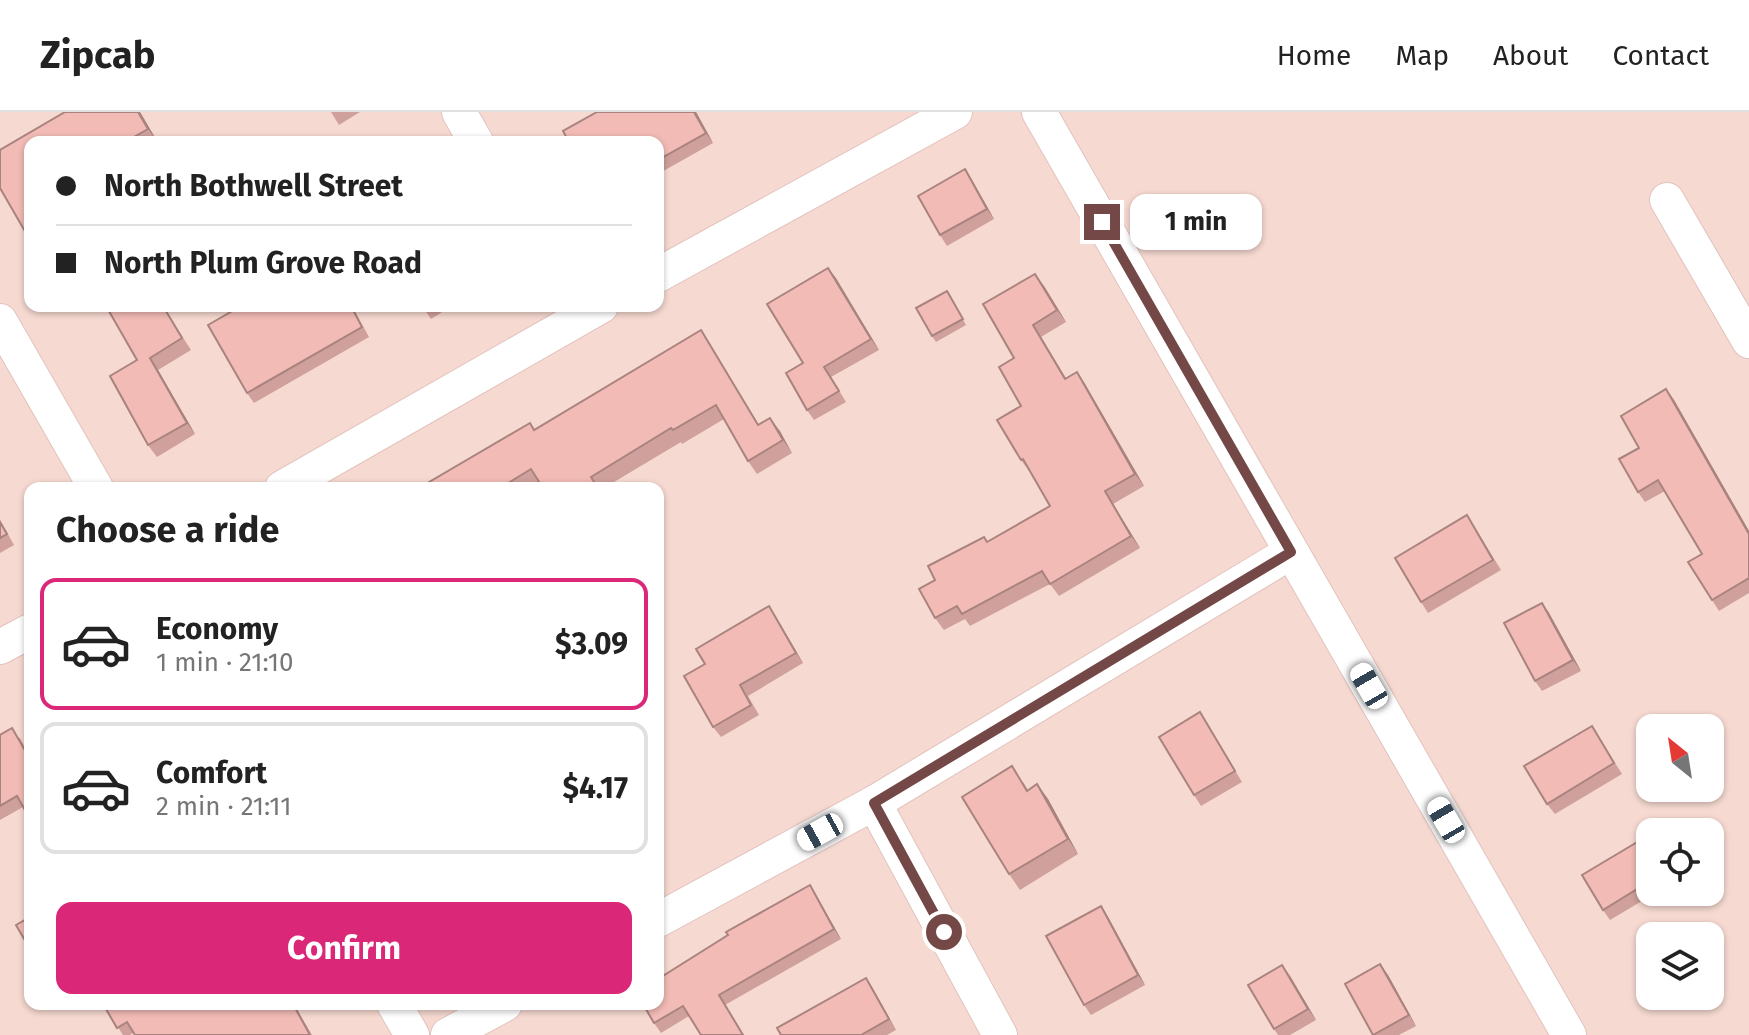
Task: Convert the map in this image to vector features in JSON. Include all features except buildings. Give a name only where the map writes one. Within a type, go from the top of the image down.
[{"type":"street","points":[[459,112],[473,136]]},
{"type":"street","points":[[664,272],[955,112]]},
{"type":"street","points":[[1039,112],[1569,1035]]},
{"type":"street","points":[[1667,200],[1749,341]]},
{"type":"street","points":[[292,482],[580,312]]},
{"type":"street","points":[[0,321],[93,482]]},
{"type":"street","points":[[664,917],[874,803],[1291,552]]},
{"type":"street","points":[[0,647],[24,634]]},
{"type":"street","points":[[874,803],[1000,1035]]},
{"type":"street","points":[[397,1010],[412,1035]]},
{"type":"street","points":[[448,1035],[494,1010]]},
{"type":"shaded area","points":[[0,112],[1749,112],[1749,1035],[0,1035]]},
{"type":"route","points":[[944,932],[874,803],[1291,552],[1102,222]]}]
